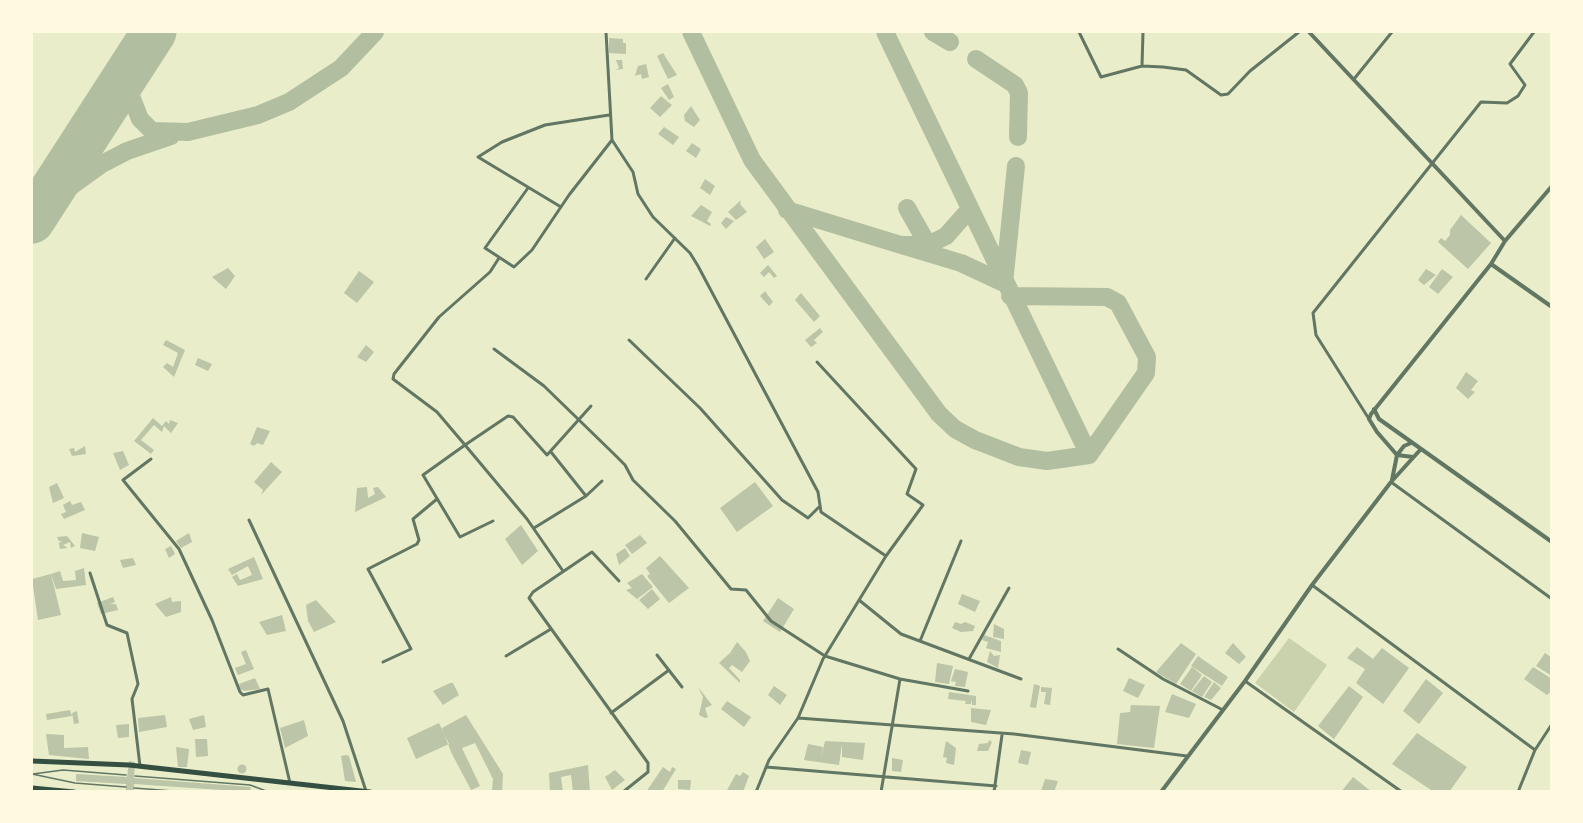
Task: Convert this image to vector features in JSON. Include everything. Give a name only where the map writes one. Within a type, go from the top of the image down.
[{"type":"highway","points":[[32,761],[140,766],[290,785],[368,791]]},
{"type":"highway","points":[[32,788],[74,792]]},
{"type":"street","points":[[606,32],[612,140],[633,172],[638,194],[653,217],[690,253],[698,266],[818,492],[821,512],[886,556]]},
{"type":"street","points":[[1079,32],[1101,77],[1142,66],[1186,70],[1221,95],[1228,94],[1250,71],[1299,32]]},
{"type":"street","points":[[1142,66],[1143,32]]},
{"type":"street","points":[[1309,32],[1431,165],[1505,241]]},
{"type":"street","points":[[1354,79],[1392,32]]},
{"type":"street","points":[[1413,457],[1397,455],[1368,419],[1316,335],[1313,313],[1481,102],[1507,103],[1518,96],[1524,85],[1510,64],[1534,32]]},
{"type":"street","points":[[561,207],[478,157],[502,142],[545,125],[609,115]]},
{"type":"street","points":[[528,188],[485,249],[516,267],[532,250],[561,207],[612,140]]},
{"type":"street","points":[[1368,419],[1491,264],[1505,241],[1551,186]]},
{"type":"street","points":[[646,279],[675,238]]},
{"type":"street","points":[[499,258],[490,272],[439,317],[393,375],[395,381],[438,412],[534,528],[563,571]]},
{"type":"street","points":[[1491,264],[1551,307]]},
{"type":"street","points":[[629,340],[700,408],[782,500],[808,518],[820,506]]},
{"type":"street","points":[[494,349],[544,386],[625,465],[633,480],[675,520],[731,589],[746,590],[771,621],[825,656],[900,679],[968,691]]},
{"type":"street","points":[[756,792],[766,767],[798,718],[825,656],[886,556],[922,505],[907,494],[916,469],[817,362]]},
{"type":"street","points":[[493,521],[460,537],[423,476],[508,416],[513,417],[547,455],[591,406]]},
{"type":"street","points":[[1374,409],[1378,417],[1412,443],[1551,542]]},
{"type":"street","points":[[1391,482],[1397,455],[1404,446],[1412,443]]},
{"type":"street","points":[[1161,792],[1245,681],[1312,585],[1391,482],[1421,449]]},
{"type":"street","points":[[551,452],[586,496]]},
{"type":"street","points":[[151,459],[123,480],[179,549],[212,620],[240,693],[243,695],[268,689],[290,785]]},
{"type":"street","points":[[534,528],[586,496],[602,481]]},
{"type":"street","points":[[1391,482],[1551,599]]},
{"type":"street","points":[[383,662],[411,649],[369,569],[417,544],[419,540],[413,519],[437,500]]},
{"type":"street","points":[[249,520],[343,721],[368,791]]},
{"type":"street","points":[[920,641],[961,541]]},
{"type":"street","points":[[619,581],[593,552],[533,592],[530,597],[650,768],[623,792]]},
{"type":"street","points":[[90,573],[107,625],[127,633],[138,684],[132,699],[140,766]]},
{"type":"street","points":[[1312,585],[1535,750]]},
{"type":"street","points":[[969,659],[1009,588]]},
{"type":"street","points":[[859,600],[891,628],[1021,679]]},
{"type":"street","points":[[506,656],[551,629]]},
{"type":"street","points":[[1118,649],[1170,683],[1223,710]]},
{"type":"street","points":[[657,655],[682,687]]},
{"type":"street","points":[[612,712],[669,670]]},
{"type":"street","points":[[881,792],[900,679]]},
{"type":"street","points":[[1245,681],[1402,792]]},
{"type":"street","points":[[798,718],[892,724],[1002,735],[1014,734],[1187,756]]},
{"type":"street","points":[[1518,792],[1535,750],[1551,724]]},
{"type":"street","points":[[994,792],[1002,735]]},
{"type":"street","points":[[766,767],[996,786]]},
{"type":"lane","points":[[32,774],[63,770],[126,775]]},
{"type":"lane","points":[[32,774],[64,782],[126,787]]},
{"type":"lane","points":[[135,776],[250,785],[269,792]]},
{"type":"lane","points":[[134,788],[186,792]]},
{"type":"green space","points":[[1289,638],[1327,665],[1294,712],[1255,683]]},
{"type":"building","points":[[609,38],[623,39],[623,43],[626,43],[626,54],[609,53]]},
{"type":"building","points":[[663,53],[677,75],[668,79],[657,56]]},
{"type":"building","points":[[616,60],[622,60],[623,69],[615,70],[619,68]]},
{"type":"building","points":[[646,64],[649,77],[642,79],[641,74],[635,76],[638,66]]},
{"type":"building","points":[[668,84],[674,97],[669,100],[661,88]]},
{"type":"building","points":[[661,96],[672,105],[660,117],[650,108]]},
{"type":"building","points":[[691,106],[700,120],[694,127],[685,121],[684,115]]},
{"type":"building","points":[[664,127],[679,137],[673,145],[658,134]]},
{"type":"building","points":[[692,143],[701,149],[696,158],[686,151]]},
{"type":"building","points":[[705,179],[715,186],[710,195],[700,188]]},
{"type":"building","points":[[741,200],[740,204],[747,212],[736,220],[728,212]]},
{"type":"building","points":[[701,205],[712,212],[707,221],[711,224],[710,226],[691,216]]},
{"type":"building","points":[[1461,215],[1491,243],[1468,269],[1438,242],[1441,238],[1445,241]]},
{"type":"building","points":[[726,217],[734,221],[726,229],[721,223]]},
{"type":"building","points":[[765,239],[774,252],[764,259],[756,247]]},
{"type":"building","points":[[768,265],[777,276],[774,278],[769,272],[764,277],[760,273]]},
{"type":"building","points":[[228,268],[235,276],[226,289],[212,277]]},
{"type":"building","points":[[1426,269],[1436,275],[1424,285],[1418,280]]},
{"type":"building","points":[[1442,269],[1453,277],[1438,294],[1429,287]]},
{"type":"building","points":[[359,271],[374,282],[357,303],[344,293]]},
{"type":"building","points":[[765,291],[773,302],[769,306],[760,296]]},
{"type":"building","points":[[801,293],[820,316],[814,322],[795,300]]},
{"type":"building","points":[[820,328],[823,332],[814,340],[817,343],[811,347],[805,340]]},
{"type":"building","points":[[166,340],[185,350],[174,377],[163,367],[167,363],[173,367],[178,353],[163,345]]},
{"type":"building","points":[[366,345],[374,352],[366,362],[357,357]]},
{"type":"building","points":[[198,358],[212,364],[208,371],[195,365]]},
{"type":"building","points":[[1466,372],[1478,381],[1471,390],[1475,392],[1468,399],[1456,388]]},
{"type":"building","points":[[153,418],[162,426],[166,421],[169,424],[170,420],[178,423],[171,433],[164,426],[162,432],[154,425],[141,440],[154,450],[151,454],[134,441]]},
{"type":"building","points":[[257,427],[270,431],[263,445],[257,443],[254,446],[250,444]]},
{"type":"building","points":[[85,446],[86,454],[72,456],[69,449],[74,448],[75,452]]},
{"type":"building","points":[[123,451],[129,465],[120,470],[113,453]]},
{"type":"building","points":[[271,462],[282,472],[261,495],[263,490],[254,482]]},
{"type":"building","points":[[755,482],[773,506],[737,532],[720,508]]},
{"type":"building","points":[[57,483],[64,498],[53,503],[49,487]]},
{"type":"building","points":[[367,487],[368,498],[375,494],[373,488],[378,487],[386,497],[355,512],[357,488]]},
{"type":"building","points":[[70,501],[72,505],[81,502],[85,510],[64,519],[61,514],[66,512],[63,505]]},
{"type":"building","points":[[521,525],[538,551],[522,565],[505,539]]},
{"type":"building","points":[[82,533],[99,537],[95,551],[80,548]]},
{"type":"building","points":[[189,533],[192,542],[181,548],[176,541]]},
{"type":"building","points":[[640,535],[647,543],[632,554],[625,545]]},
{"type":"building","points":[[67,536],[75,546],[71,548],[70,542],[63,545],[68,548],[60,549],[59,543],[62,541],[59,541],[57,537]]},
{"type":"building","points":[[171,546],[175,554],[169,558],[165,549]]},
{"type":"building","points":[[625,548],[630,556],[619,565],[616,554]]},
{"type":"building","points":[[660,556],[689,588],[669,603],[647,576],[650,574],[646,568]]},
{"type":"building","points":[[254,557],[263,579],[238,586],[232,577],[237,574],[240,580],[252,575],[248,566],[232,575],[228,569]]},
{"type":"building","points":[[133,558],[136,565],[123,568],[120,560]]},
{"type":"building","points":[[84,568],[86,585],[56,589],[51,574],[60,571],[63,581],[76,580],[75,571]]},
{"type":"building","points":[[51,574],[61,615],[38,620],[32,579]]},
{"type":"building","points":[[642,574],[653,587],[637,599],[626,590],[632,588],[627,583]]},
{"type":"building","points":[[652,589],[660,599],[648,609],[639,600]]},
{"type":"building","points":[[962,594],[980,601],[975,612],[958,604]]},
{"type":"building","points":[[113,597],[115,602],[110,604],[116,604],[118,610],[101,614],[97,603]]},
{"type":"building","points":[[171,597],[172,602],[181,601],[181,612],[166,617],[155,604]]},
{"type":"building","points":[[778,598],[794,609],[780,632],[763,621]]},
{"type":"building","points":[[316,600],[336,622],[314,632],[308,621],[306,605]]},
{"type":"building","points":[[282,615],[286,631],[267,635],[259,622]]},
{"type":"building","points":[[955,622],[961,624],[965,622],[975,626],[973,631],[961,632],[952,628]]},
{"type":"building","points":[[994,624],[1004,629],[1004,639],[993,637]]},
{"type":"building","points":[[984,635],[1001,641],[1001,652],[986,648],[988,642],[982,640]]},
{"type":"building","points":[[737,642],[750,661],[742,672],[732,665],[729,668],[740,683],[719,663],[730,653]]},
{"type":"building","points":[[1181,643],[1196,654],[1176,684],[1156,672]]},
{"type":"building","points":[[1233,643],[1246,657],[1239,664],[1225,653]]},
{"type":"building","points":[[1357,647],[1373,659],[1382,648],[1409,668],[1383,704],[1356,683],[1365,669],[1347,658]]},
{"type":"building","points":[[246,650],[254,669],[238,675],[235,668],[246,664],[241,652]]},
{"type":"building","points":[[990,651],[994,656],[1000,655],[998,668],[987,662]]},
{"type":"building","points":[[1545,653],[1552,658],[1552,676],[1536,666]]},
{"type":"building","points":[[1198,656],[1228,677],[1222,686],[1191,666]]},
{"type":"building","points":[[937,663],[953,666],[949,684],[935,682]]},
{"type":"building","points":[[1192,667],[1202,675],[1191,691],[1180,684]]},
{"type":"building","points":[[1533,667],[1552,679],[1552,690],[1547,695],[1524,679]]},
{"type":"building","points":[[955,669],[968,672],[965,687],[955,686],[956,682],[951,681]]},
{"type":"building","points":[[1204,676],[1212,682],[1202,697],[1192,691]]},
{"type":"building","points":[[255,678],[260,689],[244,691],[240,689],[239,684]]},
{"type":"building","points":[[1129,678],[1145,685],[1138,698],[1123,691]]},
{"type":"building","points":[[1426,679],[1443,693],[1419,724],[1403,711]]},
{"type":"building","points":[[1214,682],[1221,688],[1211,700],[1204,697]]},
{"type":"building","points":[[453,683],[459,695],[443,705],[433,691]]},
{"type":"building","points":[[1034,684],[1040,686],[1036,708],[1030,707]]},
{"type":"building","points":[[774,686],[787,695],[780,705],[768,695]]},
{"type":"building","points":[[1349,686],[1363,697],[1334,739],[1318,726]]},
{"type":"building","points":[[698,687],[712,705],[705,708],[708,717],[705,718],[699,715],[703,697]]},
{"type":"building","points":[[1041,687],[1052,688],[1050,705],[1044,704],[1046,692],[1041,692]]},
{"type":"building","points":[[949,692],[976,696],[976,705],[972,705],[972,699],[971,704],[965,704],[966,701],[948,699]]},
{"type":"building","points":[[1172,694],[1196,704],[1189,718],[1165,712]]},
{"type":"building","points":[[727,701],[751,717],[744,727],[721,709]]},
{"type":"building","points":[[1131,705],[1160,706],[1154,748],[1117,744],[1120,713],[1130,712]]},
{"type":"building","points":[[971,708],[991,710],[986,725],[971,722]]},
{"type":"building","points":[[70,710],[72,716],[47,720],[46,714]]},
{"type":"building","points":[[77,711],[79,723],[74,724],[72,713]]},
{"type":"building","points":[[165,715],[167,727],[139,732],[138,718]]},
{"type":"building","points":[[204,715],[206,727],[193,730],[189,719]]},
{"type":"building","points":[[466,715],[503,774],[502,792],[492,790],[493,779],[475,743],[462,748],[480,786],[471,790],[451,752],[442,728]]},
{"type":"building","points":[[304,720],[308,736],[285,748],[280,728]]},
{"type":"building","points":[[439,723],[449,744],[416,759],[407,738]]},
{"type":"building","points":[[129,724],[129,737],[118,738],[116,725]]},
{"type":"building","points":[[1417,733],[1467,767],[1449,792],[1434,792],[1392,764]]},
{"type":"building","points":[[46,734],[64,735],[64,748],[88,747],[89,759],[49,755]]},
{"type":"building","points":[[195,739],[207,739],[208,756],[196,757]]},
{"type":"building","points":[[989,740],[992,742],[988,751],[977,751],[979,744],[988,743]]},
{"type":"building","points":[[825,741],[865,743],[863,760],[842,757],[842,744],[839,765],[804,760],[808,744],[823,747],[821,758]]},
{"type":"building","points":[[946,741],[956,748],[954,765],[946,763],[947,758],[943,757]]},
{"type":"building","points":[[176,747],[189,749],[187,767],[178,767]]},
{"type":"building","points":[[1021,750],[1031,752],[1028,765],[1018,763]]},
{"type":"building","points":[[341,756],[349,756],[356,782],[345,781]]},
{"type":"building","points":[[892,758],[903,760],[901,772],[892,771]]},
{"type":"building","points":[[129,761],[135,762],[134,778],[251,787],[250,792],[134,784],[134,792],[126,792],[126,784],[76,781],[76,774],[127,777]]},
{"type":"building","points":[[242,765],[246,769],[242,773],[238,769]]},
{"type":"building","points":[[588,765],[590,792],[573,792],[571,775],[561,777],[563,792],[550,792],[549,773]]},
{"type":"building","points":[[663,767],[670,772],[672,767],[676,769],[662,792],[646,792]]},
{"type":"building","points":[[615,770],[625,780],[612,790],[605,777]]},
{"type":"building","points":[[743,772],[749,776],[743,792],[726,792],[736,774],[740,776]]},
{"type":"building","points":[[1353,777],[1372,792],[1341,792]]},
{"type":"building","points":[[1045,779],[1058,781],[1054,792],[1041,791]]},
{"type":"building","points":[[678,780],[691,780],[690,790],[678,789]]},
{"type":"taxiway","points":[[135,61],[129,91],[140,119],[152,131],[188,132],[258,115],[289,102],[341,68],[375,32]]},
{"type":"taxiway","points":[[691,32],[752,160],[939,414],[955,429],[975,440],[1019,457],[1047,461],[1089,455],[1146,373],[1147,357],[1118,303],[1107,297],[1010,296]]},
{"type":"taxiway","points":[[885,32],[1089,455]]},
{"type":"taxiway","points":[[933,32],[950,42]]},
{"type":"taxiway","points":[[976,59],[1015,85],[1019,93],[1018,137]]},
{"type":"taxiway","points":[[32,222],[63,192],[102,164],[127,151],[171,136]]},
{"type":"taxiway","points":[[901,245],[961,263],[1004,283],[1016,166]]},
{"type":"taxiway","points":[[907,208],[928,245]]},
{"type":"taxiway","points":[[787,210],[901,245],[928,245],[946,236],[970,209]]},
{"type":"runway","points":[[32,221],[154,32]]}]
